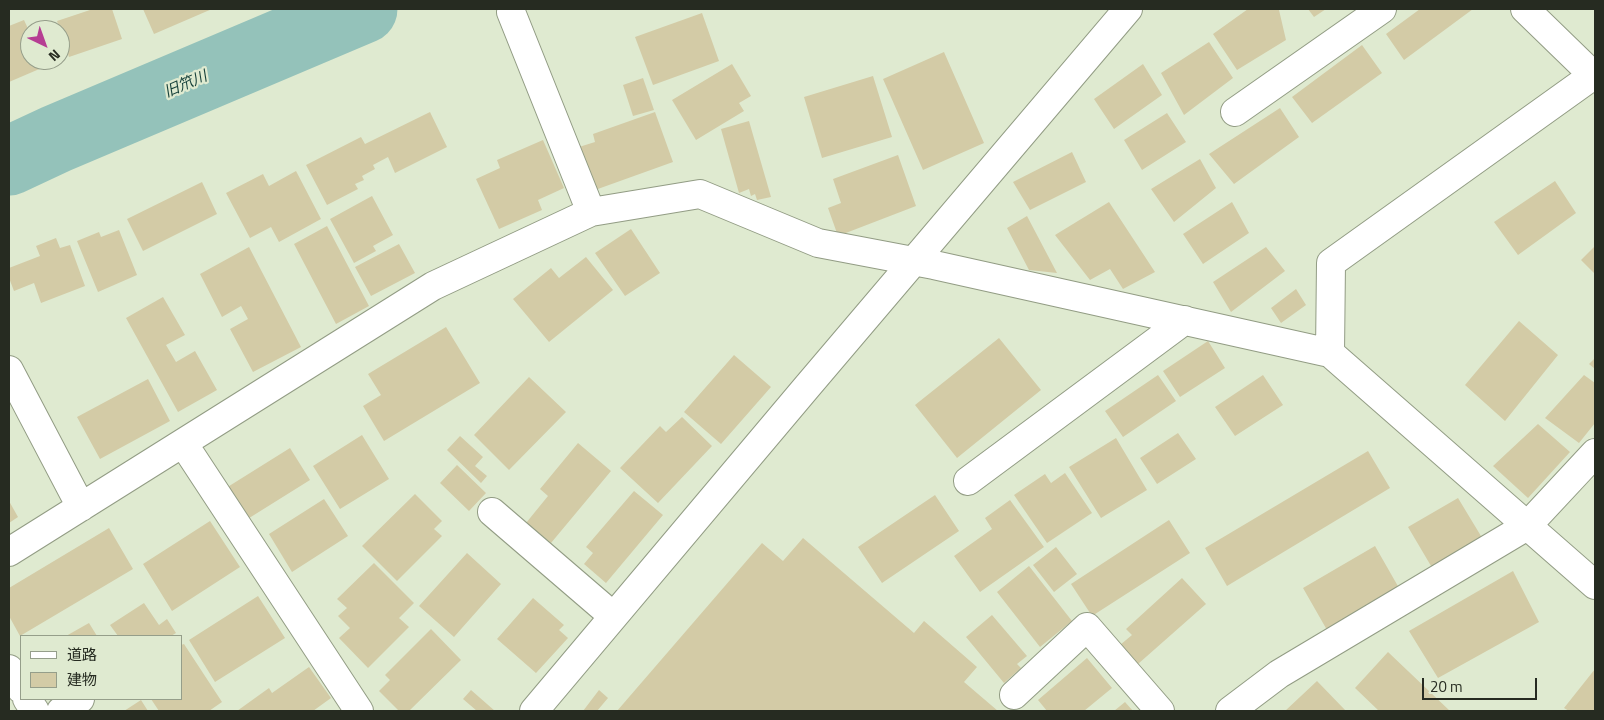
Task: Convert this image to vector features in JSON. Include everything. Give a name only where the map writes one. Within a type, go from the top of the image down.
[{"type":"street","points":[[534,711],[1128,9]]},
{"type":"street","points":[[1235,112],[1382,9]]},
{"type":"street","points":[[1330,353],[1331,263],[1594,75],[1525,9]]},
{"type":"street","points":[[511,12],[591,212]]},
{"type":"street","points":[[9,552],[432,286],[591,212],[700,194],[818,243],[913,261],[1330,353],[1595,585]]},
{"type":"street","points":[[968,481],[1185,320]]},
{"type":"street","points":[[9,370],[81,507]]},
{"type":"street","points":[[183,443],[359,711]]},
{"type":"street","points":[[1230,711],[1279,674],[1527,526],[1595,453]]},
{"type":"street","points":[[492,512],[613,616]]},
{"type":"street","points":[[1014,695],[1087,627],[1160,711]]},
{"type":"street","points":[[9,669],[20,687]]},
{"type":"street","points":[[28,700],[35,711]]},
{"type":"street","points":[[61,711],[78,700]]},
{"type":"building","points":[[93,9],[112,9],[122,39],[70,57],[70,20],[60,20]]},
{"type":"building","points":[[143,9],[212,9],[154,34]]},
{"type":"building","points":[[1248,9],[1279,10],[1286,40],[1237,70],[1213,34]]},
{"type":"building","points":[[1308,9],[1326,9],[1314,17]]},
{"type":"building","points":[[1420,9],[1473,9],[1404,60],[1386,34]]},
{"type":"building","points":[[702,13],[719,61],[653,85],[635,37]]},
{"type":"building","points":[[20,22],[20,70],[37,70],[9,82],[9,26]]},
{"type":"building","points":[[1209,42],[1233,78],[1184,115],[1161,73]]},
{"type":"building","points":[[1362,45],[1382,73],[1312,123],[1292,97]]},
{"type":"building","points":[[944,52],[984,143],[923,170],[883,79]]},
{"type":"building","points":[[732,64],[751,96],[739,103],[744,111],[696,140],[672,100]]},
{"type":"building","points":[[1143,64],[1162,95],[1114,129],[1094,99]]},
{"type":"building","points":[[873,76],[892,137],[822,158],[804,97]]},
{"type":"building","points":[[643,78],[654,110],[633,116],[623,85]]},
{"type":"building","points":[[1280,108],[1299,137],[1234,184],[1209,154]]},
{"type":"building","points":[[430,112],[447,147],[395,173],[388,157],[373,165],[375,169],[362,176],[364,180],[355,184],[358,189],[327,205],[306,165],[361,137],[365,144]]},
{"type":"building","points":[[655,112],[673,162],[595,190],[579,147],[595,142],[593,134]]},
{"type":"building","points":[[1167,113],[1186,142],[1142,170],[1124,140]]},
{"type":"building","points":[[749,121],[771,197],[757,200],[755,194],[751,196],[749,189],[739,193],[721,129]]},
{"type":"building","points":[[543,140],[564,188],[538,200],[542,210],[499,229],[476,179],[500,168],[497,160]]},
{"type":"building","points":[[1072,152],[1086,182],[1030,210],[1013,182]]},
{"type":"building","points":[[898,155],[916,206],[838,236],[828,208],[841,203],[833,179]]},
{"type":"building","points":[[1200,159],[1216,188],[1174,222],[1151,189]]},
{"type":"building","points":[[296,171],[321,219],[279,242],[271,227],[250,238],[226,193],[263,174],[269,186]]},
{"type":"building","points":[[1555,181],[1576,213],[1518,255],[1494,222]]},
{"type":"building","points":[[202,182],[217,214],[143,251],[127,219]]},
{"type":"building","points":[[372,196],[393,235],[373,246],[376,251],[354,263],[330,219]]},
{"type":"building","points":[[1109,202],[1155,272],[1123,289],[1110,269],[1090,280],[1055,235]]},
{"type":"building","points":[[1232,202],[1249,233],[1203,264],[1183,234]]},
{"type":"building","points":[[1027,216],[1057,273],[1029,270],[1007,228]]},
{"type":"building","points":[[327,226],[369,306],[336,324],[294,244]]},
{"type":"building","points":[[631,229],[660,273],[625,296],[595,253]]},
{"type":"building","points":[[119,230],[137,275],[98,292],[77,241],[99,232],[101,237]]},
{"type":"building","points":[[56,238],[60,248],[70,245],[85,286],[41,303],[34,283],[14,291],[9,278],[9,268],[40,256],[36,246]]},
{"type":"building","points":[[399,244],[415,273],[371,296],[355,267]]},
{"type":"building","points":[[1595,246],[1595,274],[1581,260]]},
{"type":"building","points":[[249,247],[301,347],[253,372],[230,329],[248,319],[241,306],[222,317],[200,274]]},
{"type":"building","points":[[1266,247],[1285,271],[1231,312],[1213,282]]},
{"type":"building","points":[[586,257],[613,290],[549,342],[513,299],[551,268],[559,278]]},
{"type":"building","points":[[1296,289],[1306,305],[1281,323],[1271,308]]},
{"type":"building","points":[[163,297],[185,335],[166,345],[176,362],[195,351],[217,390],[178,412],[126,318]]},
{"type":"building","points":[[1519,321],[1558,355],[1505,421],[1465,385]]},
{"type":"building","points":[[446,327],[480,383],[384,441],[363,406],[381,395],[368,374]]},
{"type":"building","points":[[999,338],[1041,390],[957,458],[915,405]]},
{"type":"building","points":[[1208,341],[1225,368],[1180,397],[1163,371]]},
{"type":"building","points":[[734,355],[771,387],[721,444],[684,412]]},
{"type":"building","points":[[1595,358],[1595,369],[1589,364]]},
{"type":"building","points":[[1158,375],[1176,401],[1123,437],[1105,411]]},
{"type":"building","points":[[1263,375],[1283,405],[1235,436],[1215,407]]},
{"type":"building","points":[[1584,375],[1595,383],[1595,423],[1579,443],[1545,418]]},
{"type":"building","points":[[529,377],[566,412],[509,470],[474,435]]},
{"type":"building","points":[[148,379],[170,421],[100,459],[77,417]]},
{"type":"building","points":[[682,417],[712,446],[658,503],[620,468],[660,426],[666,432]]},
{"type":"building","points":[[1538,424],[1570,452],[1528,498],[1493,466]]},
{"type":"building","points":[[1178,433],[1196,459],[1157,484],[1140,458]]},
{"type":"building","points":[[362,435],[389,479],[340,509],[313,466]]},
{"type":"building","points":[[460,436],[483,457],[475,466],[487,476],[481,483],[447,450]]},
{"type":"building","points":[[1116,438],[1147,490],[1101,518],[1069,467]]},
{"type":"building","points":[[578,443],[611,471],[551,543],[526,523],[548,496],[540,489]]},
{"type":"building","points":[[290,448],[310,480],[246,520],[226,488]]},
{"type":"building","points":[[1368,451],[1390,488],[1227,586],[1205,548]]},
{"type":"building","points":[[457,465],[486,493],[469,511],[440,483]]},
{"type":"building","points":[[1065,473],[1092,513],[1047,543],[1014,495],[1045,474],[1051,483]]},
{"type":"building","points":[[634,491],[663,515],[606,583],[584,564],[593,553],[586,547]]},
{"type":"building","points":[[415,494],[442,521],[434,529],[442,536],[397,581],[362,546]]},
{"type":"building","points":[[935,495],[959,531],[882,583],[858,547]]},
{"type":"building","points":[[1458,498],[1484,541],[1434,571],[1408,527]]},
{"type":"building","points":[[324,499],[348,536],[292,572],[269,534]]},
{"type":"building","points":[[1010,500],[1044,547],[980,592],[954,556],[992,529],[985,518]]},
{"type":"building","points":[[9,501],[18,517],[9,523]]},
{"type":"building","points":[[1169,520],[1190,553],[1092,616],[1071,584]]},
{"type":"building","points":[[210,521],[240,567],[172,611],[143,564]]},
{"type":"building","points":[[109,528],[133,569],[20,636],[9,616],[9,588]]},
{"type":"building","points":[[803,538],[914,633],[924,621],[977,667],[964,682],[998,711],[617,711],[762,543],[783,561]]},
{"type":"building","points":[[1375,546],[1399,588],[1327,630],[1303,588]]},
{"type":"building","points":[[1056,547],[1077,574],[1054,592],[1033,565]]},
{"type":"building","points":[[467,553],[501,584],[454,637],[419,606]]},
{"type":"building","points":[[374,563],[414,603],[399,618],[409,627],[368,668],[339,638],[350,628],[338,616],[347,608],[337,599]]},
{"type":"building","points":[[1029,566],[1072,621],[1040,647],[997,592]]},
{"type":"building","points":[[1513,571],[1539,622],[1438,678],[1409,631]]},
{"type":"building","points":[[1182,578],[1206,604],[1138,664],[1120,645],[1132,635],[1126,629]]},
{"type":"building","points":[[258,596],[285,638],[215,682],[189,640]]},
{"type":"building","points":[[533,598],[564,625],[559,630],[568,638],[536,673],[497,639]]},
{"type":"building","points":[[144,603],[159,625],[167,619],[176,633],[173,635],[117,635],[110,625]]},
{"type":"building","points":[[992,615],[1027,656],[1017,664],[1021,668],[1004,683],[966,637]]},
{"type":"building","points":[[89,623],[96,635],[68,635]]},
{"type":"building","points":[[431,629],[461,660],[409,711],[399,711],[379,691],[390,680],[385,675]]},
{"type":"building","points":[[184,644],[222,702],[209,711],[159,711],[152,700],[182,700],[182,645]]},
{"type":"building","points":[[1388,652],[1450,711],[1379,711],[1355,688]]},
{"type":"building","points":[[1087,658],[1112,688],[1084,711],[1047,711],[1038,700]]},
{"type":"building","points":[[309,667],[331,698],[313,711],[237,711],[269,688],[272,693]]},
{"type":"building","points":[[1595,669],[1595,711],[1569,711],[1564,708]]},
{"type":"building","points":[[1317,681],[1346,711],[1285,711]]},
{"type":"building","points":[[471,690],[495,711],[477,711],[463,699]]},
{"type":"building","points":[[599,690],[608,698],[597,711],[583,711]]},
{"type":"building","points":[[141,700],[148,711],[124,711]]},
{"type":"building","points":[[1125,702],[1133,711],[1114,711]]},
{"type":"waterway","name":"旧笊川","points":[[9,161],[56,139],[363,9]]}]
